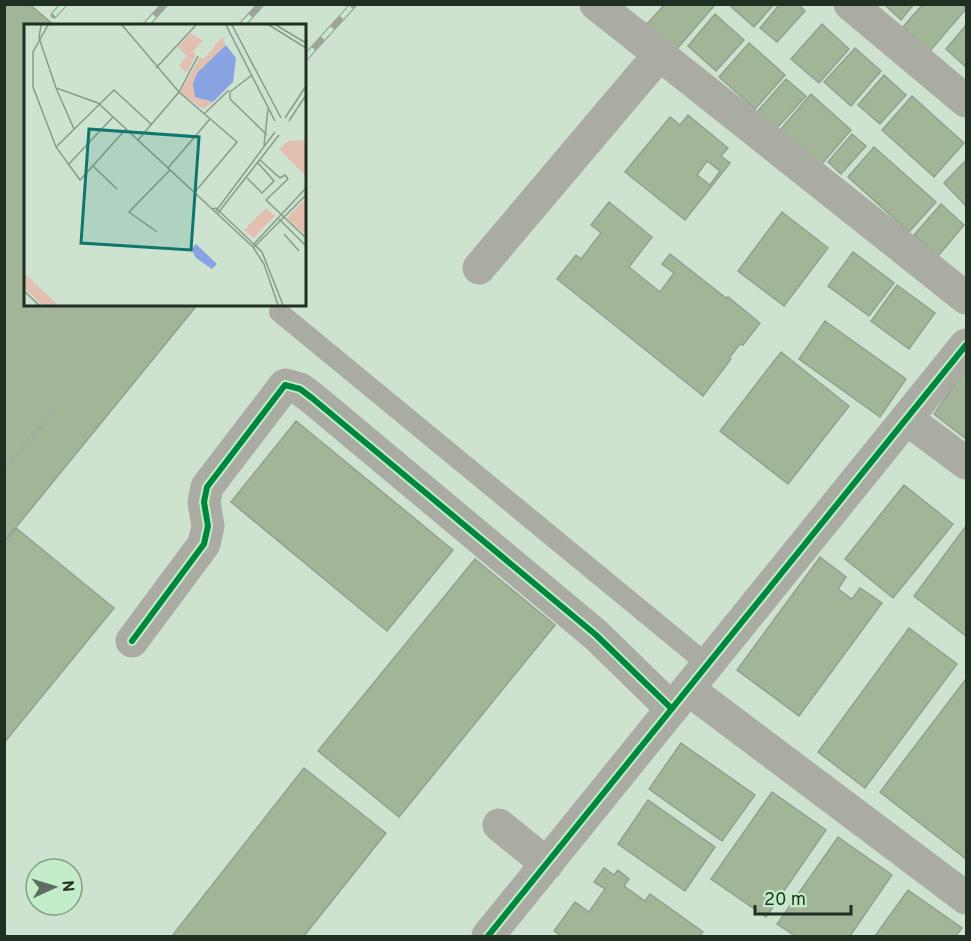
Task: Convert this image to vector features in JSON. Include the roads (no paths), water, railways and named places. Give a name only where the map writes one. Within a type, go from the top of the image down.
[{"type":"street","points":[[596,4],[966,298]]},
{"type":"street","points":[[850,4],[966,101]]},
{"type":"street","points":[[480,268],[659,55]]},
{"type":"street","points":[[492,935],[966,345]]},
{"type":"street","points":[[132,641],[204,544],[208,526],[204,502],[207,487],[285,385],[300,389],[596,635],[689,688],[966,898]]},
{"type":"street","points":[[907,419],[966,463]]},
{"type":"street","points":[[499,825],[547,864]]},
{"type":"lane","points":[[279,312],[689,688]]},
{"type":"railway","points":[[54,15],[64,4]]},
{"type":"railway","points":[[147,24],[165,4]]},
{"type":"railway","points":[[243,24],[261,4]]},
{"type":"railway","points":[[306,57],[354,4]]}]
